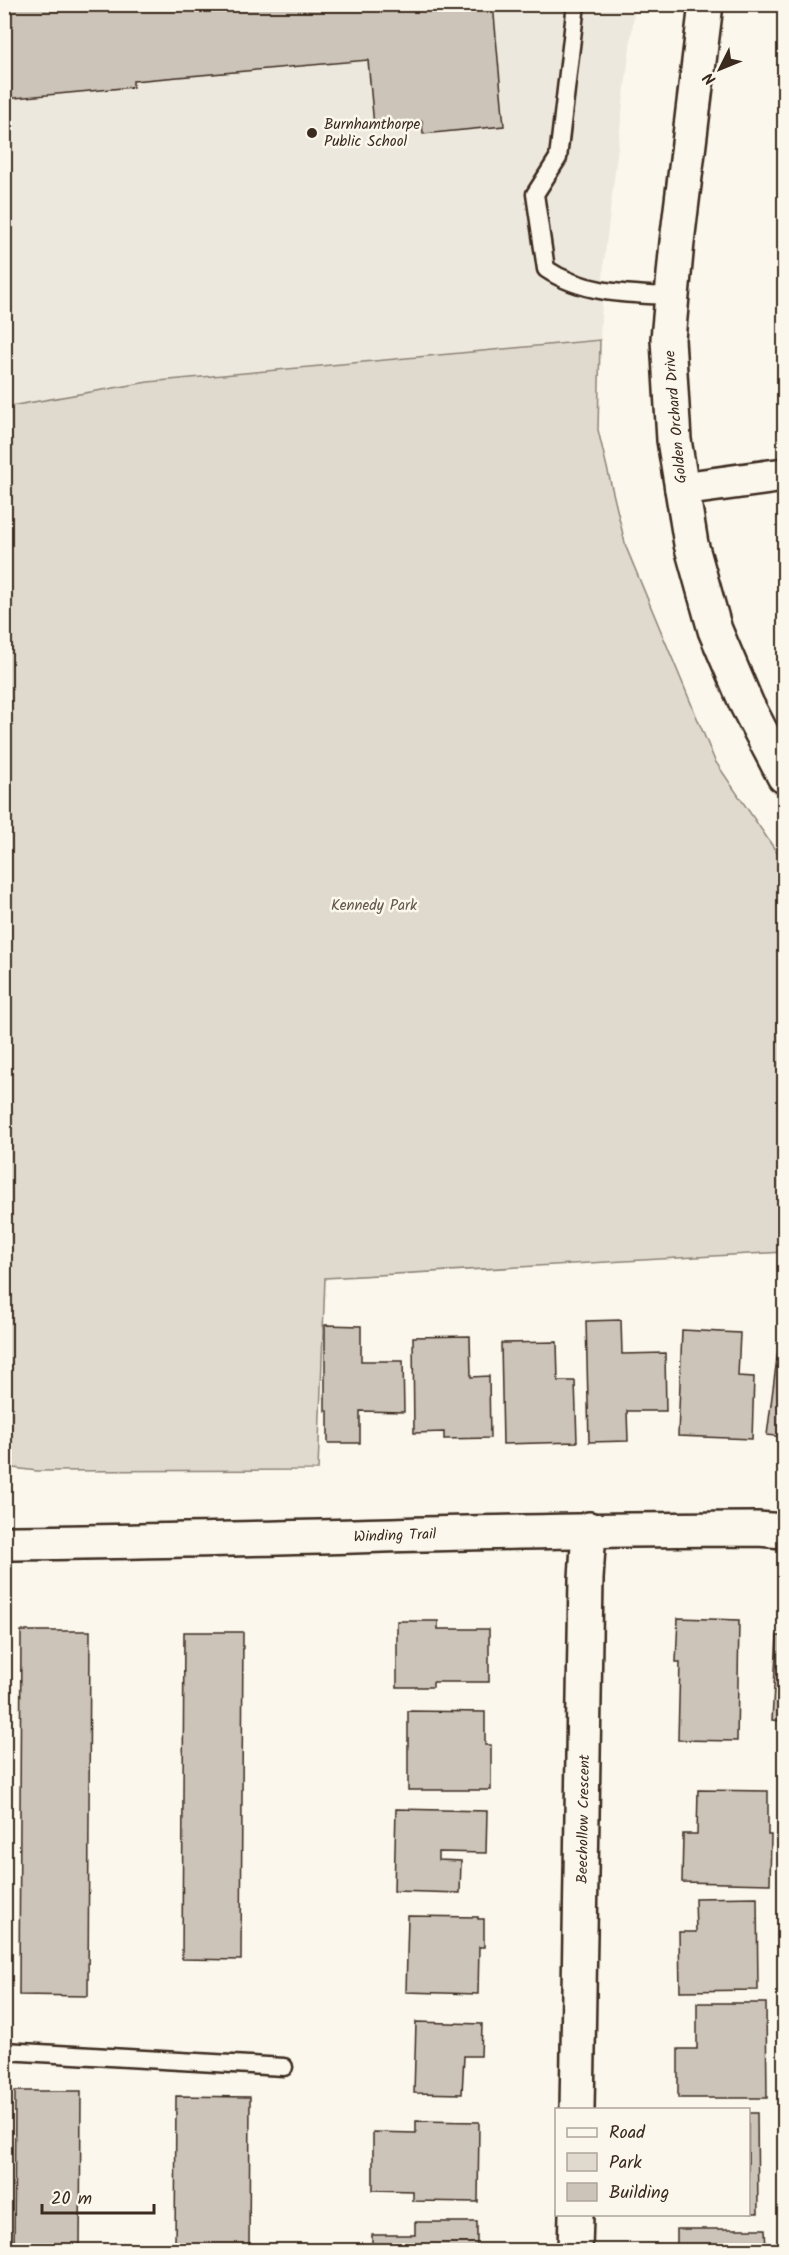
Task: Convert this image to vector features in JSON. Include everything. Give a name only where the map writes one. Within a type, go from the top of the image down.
[{"type":"street","name":"Golden Orchard Drive","points":[[706,4],[677,242],[668,339],[671,403],[691,544],[715,630],[747,705],[784,776]]},
{"type":"street","points":[[682,489],[784,476]]},
{"type":"street","name":"Winding Trail","points":[[4,1543],[142,1542],[589,1529],[757,1528],[784,1531]]},
{"type":"street","name":"Beechollow Crescent","points":[[578,2108],[586,1579],[589,1529]]},
{"type":"street","points":[[575,2250],[576,2216]]},
{"type":"lane","points":[[576,4],[558,158],[535,194],[546,269],[562,280],[586,288],[626,294],[673,296]]},
{"type":"lane","points":[[4,2051],[284,2067]]},
{"type":"shaded area","name":"Burnhamthorpe Public School","points":[[5,5],[635,5],[604,262],[600,340],[148,382],[5,407]]},
{"type":"green space","name":"Kennedy Park","points":[[600,340],[598,430],[626,547],[715,761],[784,863],[784,1252],[325,1278],[318,1470],[37,1471],[5,1467],[5,407],[148,382]]},
{"type":"building","points":[[4,4],[493,4],[504,126],[423,134],[422,121],[374,126],[368,60],[133,81],[133,87],[4,99]]},
{"type":"building","points":[[778,249],[784,249],[784,360]]},
{"type":"building","points":[[621,1320],[622,1354],[665,1353],[666,1411],[627,1411],[628,1441],[589,1442],[586,1321]]},
{"type":"building","points":[[325,1325],[361,1326],[361,1361],[403,1361],[404,1412],[360,1411],[360,1443],[328,1443],[328,1411],[325,1411]]},
{"type":"building","points":[[682,1330],[740,1333],[738,1376],[754,1377],[752,1439],[678,1436]]},
{"type":"building","points":[[780,1335],[784,1336],[784,1437],[767,1435]]},
{"type":"building","points":[[470,1336],[471,1377],[489,1376],[490,1438],[444,1439],[444,1432],[414,1433],[413,1337]]},
{"type":"building","points":[[557,1342],[558,1381],[575,1381],[577,1442],[503,1444],[501,1343]]},
{"type":"building","points":[[678,1618],[739,1620],[737,1741],[678,1740],[680,1662],[676,1662]]},
{"type":"building","points":[[397,1621],[438,1621],[438,1629],[489,1629],[489,1682],[433,1682],[433,1687],[397,1687]]},
{"type":"building","points":[[21,1631],[90,1631],[88,1996],[19,1995]]},
{"type":"building","points":[[184,1632],[243,1632],[241,1960],[182,1959]]},
{"type":"building","points":[[777,1636],[784,1636],[784,1721],[772,1720]]},
{"type":"building","points":[[408,1711],[485,1712],[485,1745],[491,1745],[491,1790],[408,1790]]},
{"type":"building","points":[[698,1790],[768,1791],[768,1835],[771,1835],[770,1884],[682,1882],[683,1834],[697,1834]]},
{"type":"building","points":[[396,1809],[487,1811],[486,1853],[438,1852],[438,1860],[461,1861],[460,1893],[394,1891]]},
{"type":"building","points":[[757,1897],[758,1990],[680,1991],[679,1932],[696,1932],[695,1898]]},
{"type":"building","points":[[408,1916],[484,1919],[484,1947],[479,1947],[478,1994],[406,1992]]},
{"type":"building","points":[[697,2003],[766,2003],[767,2098],[678,2098],[678,2049],[697,2049]]},
{"type":"building","points":[[416,2022],[482,2024],[481,2056],[464,2056],[462,2094],[414,2093]]},
{"type":"building","points":[[15,2091],[81,2091],[80,2250],[14,2250]]},
{"type":"building","points":[[176,2096],[250,2097],[249,2250],[175,2250]]},
{"type":"building","points":[[750,2113],[757,2113],[758,2213],[750,2213]]},
{"type":"building","points":[[416,2121],[479,2122],[478,2202],[413,2201],[413,2191],[373,2190],[373,2132],[416,2133]]},
{"type":"building","points":[[415,2222],[477,2222],[477,2250],[372,2250],[372,2235],[415,2235]]},
{"type":"building","points":[[677,2229],[765,2229],[766,2250],[677,2250]]},
{"type":"place","name":"Burnhamthorpe Public School","points":[[312,133]]}]
